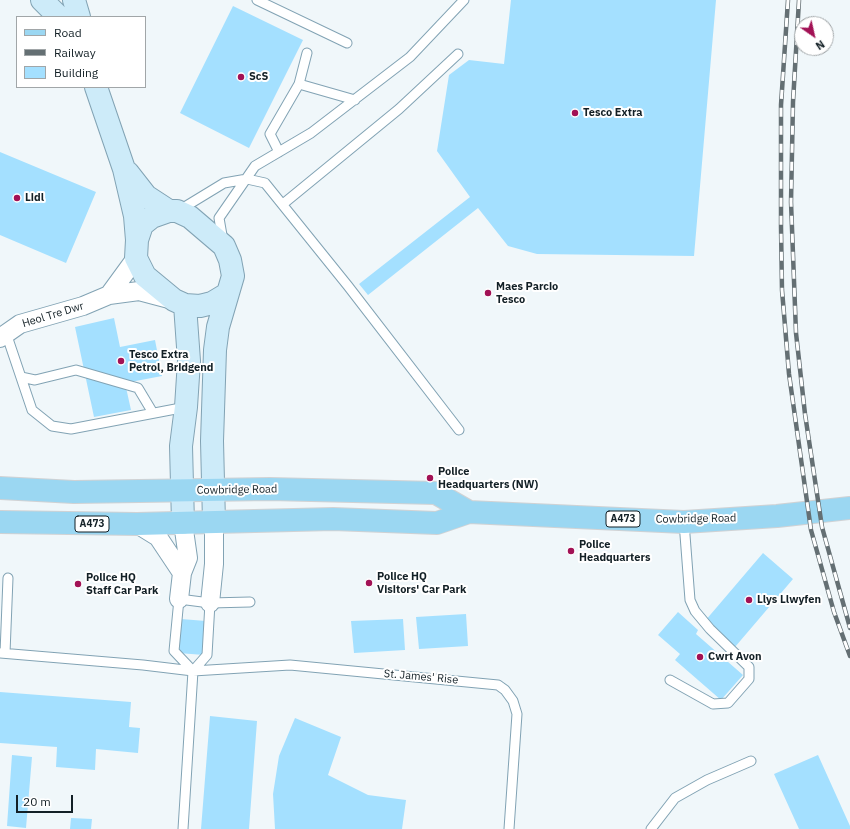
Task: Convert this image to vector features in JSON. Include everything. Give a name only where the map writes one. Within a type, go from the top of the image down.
[{"type":"main road","name":"Cowbridge Road","points":[[0,488],[74,492],[270,489],[436,493],[469,512]]},
{"type":"main road","name":"Cowbridge Road","points":[[0,522],[137,524],[333,519],[437,524],[469,512],[684,522],[777,516],[850,508]]},
{"type":"street","points":[[42,0],[58,16]]},
{"type":"street","points":[[74,0],[79,16]]},
{"type":"street","points":[[96,88],[124,169],[135,216],[137,249],[145,276],[180,302],[200,306],[206,305],[227,294]]},
{"type":"street","points":[[124,169],[146,196],[173,211],[190,217],[224,246],[230,260],[233,276],[218,327],[215,350],[212,441],[214,490],[214,564],[210,603]]},
{"type":"street","points":[[109,295],[137,249],[142,226],[152,217],[173,211]]},
{"type":"street","name":"Heol Tre Dwr","points":[[3,335],[20,324],[83,306],[109,295],[138,291],[180,302]]},
{"type":"street","points":[[179,599],[182,573],[188,558],[183,523],[181,446],[186,407],[189,361],[180,302]]},
{"type":"street","points":[[137,524],[158,537],[182,573]]},
{"type":"lane","points":[[257,0],[347,43]]},
{"type":"lane","points":[[224,246],[219,218],[255,166],[311,133],[410,57],[464,0]]},
{"type":"lane","points":[[279,152],[270,134],[299,84],[307,54]]},
{"type":"lane","points":[[283,204],[399,109],[458,54]]},
{"type":"lane","points":[[299,84],[355,100]]},
{"type":"lane","points":[[173,211],[224,183],[247,179],[265,183],[459,430]]},
{"type":"lane","points":[[3,335],[21,376],[32,410],[52,426],[71,429],[186,407]]},
{"type":"lane","points":[[21,376],[36,380],[76,370],[138,388],[153,413]]},
{"type":"lane","points":[[670,680],[713,704],[728,703],[749,680],[749,667],[710,629],[695,611],[690,600],[684,522]]},
{"type":"lane","points":[[3,653],[8,578]]},
{"type":"lane","points":[[193,671],[174,651],[179,599],[210,603],[250,602]]},
{"type":"lane","points":[[183,829],[193,671],[207,655],[210,603]]},
{"type":"lane","name":"St. James' Rise","points":[[3,653],[193,671],[290,665],[498,686],[505,690],[513,700],[517,714],[509,829]]},
{"type":"lane","points":[[651,829],[675,798],[707,780],[751,761]]},
{"type":"building","name":"Tesco Extra","points":[[511,0],[716,0],[694,256],[537,254],[508,246],[478,208],[368,295],[359,284],[470,197],[437,151],[449,75],[469,60],[504,64]]},
{"type":"building","name":"ScS","points":[[233,6],[303,40],[249,148],[180,113]]},
{"type":"building","points":[[0,152],[96,192],[66,263],[0,235]]},
{"type":"building","name":"Tesco Extra Petrol, Bridgend","points":[[114,318],[120,347],[155,340],[162,376],[125,383],[131,410],[94,417],[75,327]]},
{"type":"building","name":"Llys Llwyfen","points":[[763,553],[793,579],[735,647],[705,621]]},
{"type":"building","name":"Cwrt Avon","points":[[678,612],[698,630],[696,634],[743,675],[721,700],[675,660],[680,654],[658,635]]},
{"type":"building","points":[[466,614],[468,646],[419,649],[416,617]]},
{"type":"building","points":[[181,619],[206,621],[204,655],[178,653]]},
{"type":"building","points":[[403,619],[405,650],[354,653],[351,621]]},
{"type":"building","points":[[0,692],[131,702],[129,727],[140,728],[138,753],[96,749],[95,770],[56,767],[57,747],[0,743]]},
{"type":"building","points":[[210,716],[257,721],[249,829],[201,829]]},
{"type":"building","points":[[295,718],[341,737],[328,775],[368,795],[406,800],[402,829],[275,829],[273,794],[279,756]]},
{"type":"building","points":[[12,755],[32,757],[26,828],[7,826]]},
{"type":"building","points":[[818,755],[850,829],[799,829],[774,774]]},
{"type":"building","points":[[71,818],[92,819],[91,829],[70,829]]},
{"type":"railway","points":[[788,0],[781,105],[781,227],[782,290],[789,374],[811,530],[834,612],[850,656]]},
{"type":"railway","points":[[799,0],[793,102],[791,202],[796,333],[805,414],[822,527],[850,628]]},
{"type":"place","name":"ScS","points":[[241,77]]},
{"type":"place","name":"Tesco Extra","points":[[575,113]]},
{"type":"place","name":"Lidl","points":[[17,198]]},
{"type":"place","name":"Maes Parcio Tesco","points":[[488,293]]},
{"type":"place","name":"Tesco Extra Petrol, Bridgend","points":[[121,361]]},
{"type":"place","name":"Police Headquarters (NW)","points":[[430,478]]},
{"type":"place","name":"Police Headquarters","points":[[571,551]]},
{"type":"place","name":"Police HQ Visitors' Car Park","points":[[369,583]]},
{"type":"place","name":"Police HQ Staff Car Park","points":[[78,584]]},
{"type":"place","name":"Llys Llwyfen","points":[[749,600]]},
{"type":"place","name":"Cwrt Avon","points":[[700,657]]}]
